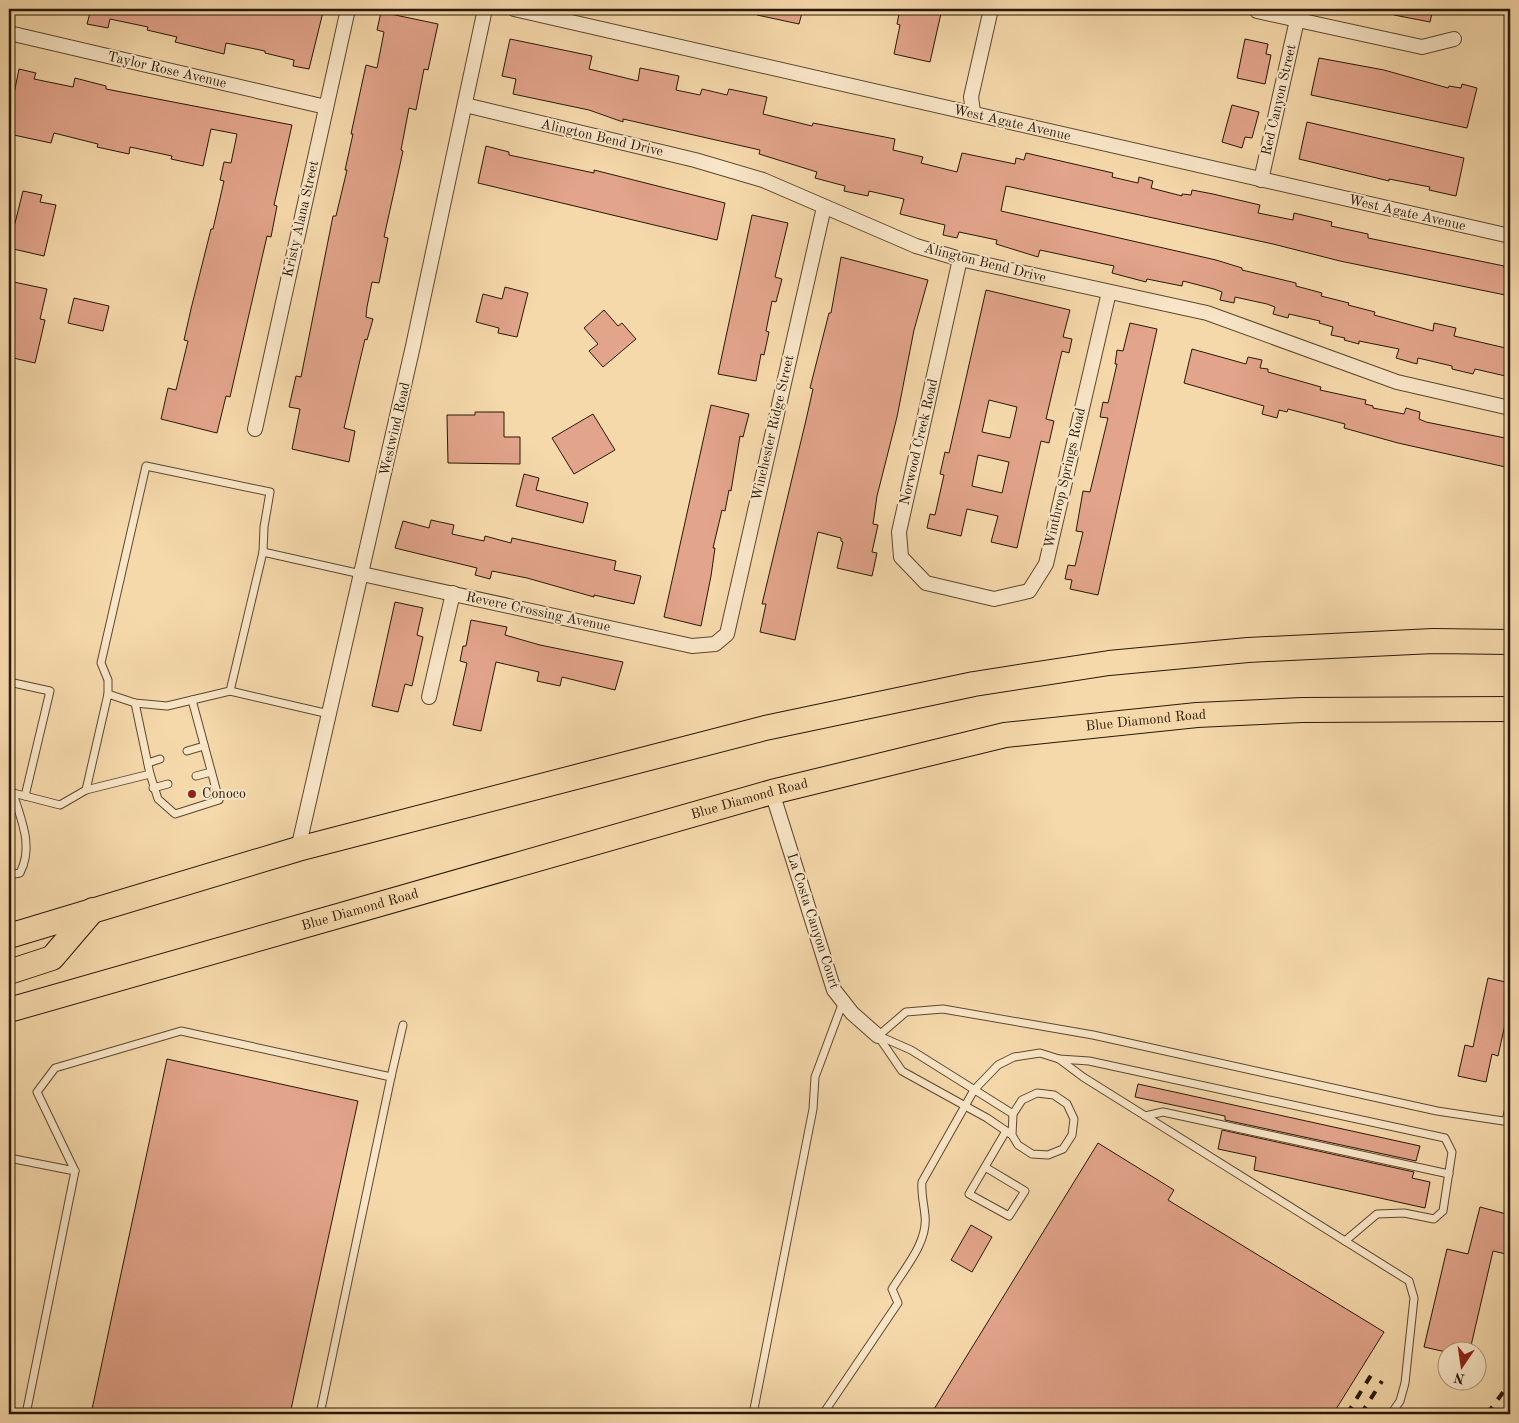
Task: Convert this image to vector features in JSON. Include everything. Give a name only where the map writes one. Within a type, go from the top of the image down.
[{"type":"highway","points":[[9,936],[298,848],[765,728],[974,684],[1109,663],[1248,650],[1433,641],[1510,642]]},
{"type":"highway","name":"Blue Diamond Road","points":[[9,1010],[772,792],[1005,735],[1197,715],[1302,710],[1510,709]]},
{"type":"highway","points":[[9,972],[52,958],[93,910]]},
{"type":"street","name":"Kristy Alana Street","points":[[255,430],[348,9]]},
{"type":"street","name":"Westwind Road","points":[[298,848],[362,574],[485,9]]},
{"type":"street","name":"West Agate Avenue","points":[[514,9],[930,105],[973,112],[986,118],[1510,236]]},
{"type":"street","points":[[973,112],[971,97],[991,9]]},
{"type":"street","points":[[1257,11],[1422,47],[1454,39]]},
{"type":"street","name":"Red Canyon Street","points":[[1261,180],[1297,20]]},
{"type":"street","name":"Taylor Rose Avenue","points":[[9,34],[326,107]]},
{"type":"street","name":"Alington Bend Drive","points":[[465,105],[695,160],[764,180],[916,246],[960,259],[1207,313],[1397,382],[1510,408]]},
{"type":"street","name":"Winchester Ridge Street","points":[[714,644],[727,634],[824,207]]},
{"type":"street","name":"Norwood Creek Road","points":[[960,259],[899,532],[902,557],[926,583],[960,591]]},
{"type":"street","name":"Winthrop Springs Road","points":[[960,591],[994,599],[1029,591],[1046,564],[1109,292]]},
{"type":"street","name":"Revere Crossing Avenue","points":[[362,574],[692,646],[714,644]]},
{"type":"street","points":[[430,696],[453,593]]},
{"type":"street","name":"La Costa Canyon Court","points":[[772,792],[834,990],[852,1013],[878,1036]]},
{"type":"lane","points":[[86,790],[108,694],[108,680],[101,663],[146,466],[270,492],[264,527],[263,552],[230,691]]},
{"type":"lane","points":[[263,552],[362,574]]},
{"type":"lane","points":[[9,682],[50,691],[25,796]]},
{"type":"lane","points":[[108,694],[135,703],[167,706],[230,691],[329,714]]},
{"type":"lane","points":[[135,703],[153,788],[158,799],[175,814],[219,800],[192,700]]},
{"type":"lane","points":[[187,751],[204,746]]},
{"type":"lane","points":[[148,763],[160,759]]},
{"type":"lane","points":[[196,776],[211,772]]},
{"type":"lane","points":[[11,793],[60,805],[86,790],[150,774]]},
{"type":"lane","points":[[153,788],[168,784]]},
{"type":"lane","points":[[9,875],[20,872],[26,861],[28,845],[11,793]]},
{"type":"lane","points":[[753,1414],[813,1109],[815,1077],[843,1002]]},
{"type":"lane","points":[[878,1036],[906,1012],[943,1010],[1094,1035],[1437,1111],[1508,1122],[1510,1103]]},
{"type":"lane","points":[[320,1414],[391,1077],[404,1025]]},
{"type":"lane","points":[[26,1414],[75,1171],[38,1092],[55,1068],[181,1031],[391,1077]]},
{"type":"lane","points":[[878,1036],[910,1050],[1013,1114]]},
{"type":"lane","points":[[878,1036],[902,1071],[966,1106],[1009,1133],[1018,1145],[1032,1154],[1048,1155],[1063,1148],[1072,1135],[1074,1119],[1067,1104],[1054,1095],[1037,1093],[1022,1100],[1013,1114],[1009,1133],[985,1167],[969,1194],[1009,1216],[1025,1190],[985,1167]]},
{"type":"lane","points":[[823,1414],[898,1304],[892,1289],[923,1237],[926,1217],[921,1197],[922,1182],[974,1090],[998,1065],[1014,1056],[1040,1053],[1059,1059],[1089,1060],[1446,1138],[1452,1152],[1444,1211],[1434,1219],[1404,1213],[1377,1214],[1345,1241]]},
{"type":"lane","points":[[1059,1059],[1082,1077],[1408,1280],[1414,1298],[1405,1383],[1400,1400],[1391,1414]]},
{"type":"lane","points":[[1145,1116],[1163,1112],[1449,1174]]},
{"type":"lane","points":[[9,1158],[75,1171]]},
{"type":"building","points":[[91,9],[310,9],[323,12],[309,69],[293,66],[294,60],[265,53],[265,51],[226,43],[224,54],[175,42],[177,37],[147,30],[148,27],[110,19],[108,28],[87,24]]},
{"type":"building","points":[[758,9],[803,9],[799,24],[757,15]]},
{"type":"building","points":[[900,9],[942,9],[930,62],[894,54],[900,25],[897,24]]},
{"type":"building","points":[[1394,9],[1433,9],[1430,22],[1394,15]]},
{"type":"building","points":[[381,12],[438,24],[428,70],[424,69],[416,110],[409,108],[401,150],[403,151],[384,237],[388,238],[379,283],[372,282],[366,317],[373,319],[367,340],[365,339],[344,428],[355,431],[349,462],[292,449],[300,409],[289,407],[296,376],[301,377],[333,216],[336,216],[347,170],[345,170],[353,134],[351,134],[366,65],[377,68],[384,32],[377,30]]},
{"type":"building","points":[[510,39],[592,56],[589,69],[638,81],[640,68],[679,76],[676,90],[700,95],[702,89],[727,95],[729,89],[767,97],[763,114],[812,126],[813,123],[895,139],[893,150],[923,157],[921,163],[957,172],[962,153],[1015,164],[1016,158],[1024,160],[1026,153],[1113,173],[1112,177],[1138,183],[1139,177],[1153,181],[1151,188],[1182,196],[1182,194],[1191,195],[1192,190],[1213,194],[1260,205],[1258,213],[1293,220],[1294,213],[1332,222],[1331,226],[1368,234],[1368,238],[1504,266],[1504,268],[1510,269],[1510,296],[1340,261],[1273,244],[1006,186],[1001,211],[1216,260],[1242,268],[1242,270],[1296,283],[1296,286],[1322,293],[1321,296],[1375,312],[1374,315],[1433,331],[1434,323],[1456,328],[1454,336],[1510,349],[1510,377],[1475,369],[1473,374],[1452,369],[1452,366],[1418,358],[1417,364],[1396,358],[1399,349],[1359,341],[1359,344],[1344,340],[1345,338],[1331,335],[1333,327],[1319,323],[1320,321],[1289,314],[1288,318],[1273,314],[1275,307],[1235,297],[1234,303],[1220,300],[1222,292],[1183,281],[1182,286],[1147,279],[1146,282],[1112,273],[1114,266],[1040,250],[1038,257],[996,244],[997,240],[959,232],[957,238],[943,235],[945,225],[900,214],[904,199],[869,191],[868,196],[844,191],[845,186],[815,178],[817,172],[759,154],[760,150],[623,119],[623,122],[589,110],[513,94],[516,79],[502,76]]},
{"type":"building","points":[[1245,39],[1268,44],[1266,54],[1271,55],[1265,84],[1237,78]]},
{"type":"building","points":[[1319,58],[1384,70],[1448,88],[1449,86],[1461,88],[1462,84],[1477,88],[1467,128],[1311,95]]},
{"type":"building","points":[[19,69],[36,73],[34,79],[73,87],[75,78],[106,86],[106,89],[292,125],[274,205],[277,206],[271,237],[267,236],[230,397],[226,396],[217,433],[161,419],[168,388],[176,390],[188,341],[184,340],[191,309],[224,181],[220,180],[224,162],[231,163],[237,134],[211,129],[203,166],[171,159],[172,156],[130,147],[129,154],[97,147],[98,144],[54,133],[51,143],[9,134],[9,118]]},
{"type":"building","points":[[1232,105],[1259,112],[1252,138],[1245,137],[1242,148],[1222,142]]},
{"type":"building","points":[[1307,122],[1464,158],[1456,196],[1429,190],[1430,187],[1389,179],[1389,181],[1299,159]]},
{"type":"building","points":[[486,146],[509,152],[509,155],[594,173],[594,170],[725,203],[717,240],[478,183]]},
{"type":"building","points":[[23,191],[42,195],[40,202],[56,205],[44,256],[9,248],[9,225],[14,227]]},
{"type":"building","points":[[752,215],[788,223],[775,277],[782,279],[776,302],[772,301],[766,331],[769,332],[764,355],[761,354],[756,381],[718,374]]},
{"type":"building","points":[[841,257],[928,280],[914,330],[897,417],[877,496],[873,524],[878,525],[872,552],[877,553],[872,576],[837,568],[843,542],[841,538],[818,532],[795,640],[760,632],[766,604],[762,604],[813,389],[810,388],[829,313],[831,313]]},
{"type":"building","points":[[9,281],[47,289],[40,319],[45,320],[35,363],[9,357]]},
{"type":"building","points":[[505,287],[528,293],[517,337],[498,333],[499,328],[476,322],[483,294],[502,299]]},
{"type":"building","points":[[986,290],[1070,310],[1063,337],[1072,339],[1069,353],[1062,351],[1046,419],[1054,421],[1049,443],[1041,441],[1017,548],[991,542],[998,516],[967,509],[961,536],[927,528],[930,514],[935,515],[944,475],[940,474],[945,452],[949,453]],"holes":[[[989,400],[1017,407],[1010,438],[982,432]],[[978,455],[1009,462],[1002,493],[972,486]]]},
{"type":"building","points":[[74,298],[109,306],[103,331],[68,323]]},
{"type":"building","points":[[604,310],[618,326],[622,323],[636,339],[603,367],[589,351],[598,344],[584,328]]},
{"type":"building","points":[[1130,323],[1157,329],[1098,595],[1070,589],[1072,580],[1065,579],[1068,565],[1075,566],[1083,532],[1076,531],[1083,491],[1090,492],[1108,418],[1100,417],[1103,402],[1108,403],[1117,364],[1115,364],[1117,350],[1123,351]]},
{"type":"building","points":[[1192,349],[1246,364],[1248,357],[1262,360],[1260,368],[1268,369],[1268,372],[1321,387],[1320,390],[1366,400],[1365,404],[1373,406],[1373,408],[1404,414],[1406,408],[1420,412],[1419,419],[1426,422],[1510,439],[1510,468],[1398,443],[1344,428],[1345,424],[1288,409],[1287,412],[1279,410],[1277,418],[1262,414],[1264,406],[1184,383]]},
{"type":"building","points":[[711,405],[749,414],[743,437],[740,436],[731,491],[729,490],[725,511],[722,510],[713,548],[715,548],[711,576],[701,626],[664,617]]},
{"type":"building","points":[[475,412],[504,412],[504,437],[520,437],[520,464],[448,463],[447,415],[475,415]]},
{"type":"building","points":[[593,414],[615,450],[574,474],[552,438]]},
{"type":"building","points":[[524,474],[539,478],[536,490],[588,503],[583,523],[516,506]]},
{"type":"building","points":[[431,520],[454,525],[452,534],[484,541],[485,536],[511,543],[512,538],[616,561],[614,570],[641,576],[634,604],[594,595],[594,597],[527,578],[492,571],[490,579],[475,575],[477,568],[395,548],[403,521],[429,528]]},
{"type":"building","points":[[395,602],[423,608],[417,635],[423,637],[412,686],[405,684],[398,712],[372,706]]},
{"type":"building","points":[[471,620],[507,627],[505,635],[540,645],[623,662],[615,690],[562,677],[560,686],[537,681],[539,672],[496,662],[481,731],[453,725],[467,663],[460,661],[463,646],[466,646]]},
{"type":"building","points":[[1488,978],[1510,983],[1510,1002],[1498,1056],[1492,1054],[1486,1082],[1458,1076],[1465,1045],[1473,1047]]},
{"type":"building","points":[[167,1059],[358,1101],[290,1414],[91,1414]]},
{"type":"building","points":[[1138,1084],[1420,1146],[1416,1161],[1225,1120],[1225,1116],[1135,1097]]},
{"type":"building","points":[[1222,1130],[1414,1172],[1412,1178],[1430,1182],[1425,1208],[1254,1170],[1256,1157],[1218,1149]]},
{"type":"building","points":[[1098,1143],[1174,1190],[1168,1200],[1384,1332],[1333,1414],[931,1414]]},
{"type":"building","points":[[1480,1207],[1510,1215],[1510,1238],[1506,1254],[1493,1251],[1472,1340],[1436,1340],[1436,1350],[1424,1347],[1447,1249],[1468,1254]]},
{"type":"building","points":[[971,1225],[992,1237],[972,1272],[951,1260]]},
{"type":"railway","points":[[1347,1414],[1373,1372]]},
{"type":"railway","points":[[1361,1414],[1382,1381]]},
{"type":"railway","points":[[1487,1414],[1510,1383]]},
{"type":"place","name":"Conoco","points":[[192,794]]}]
